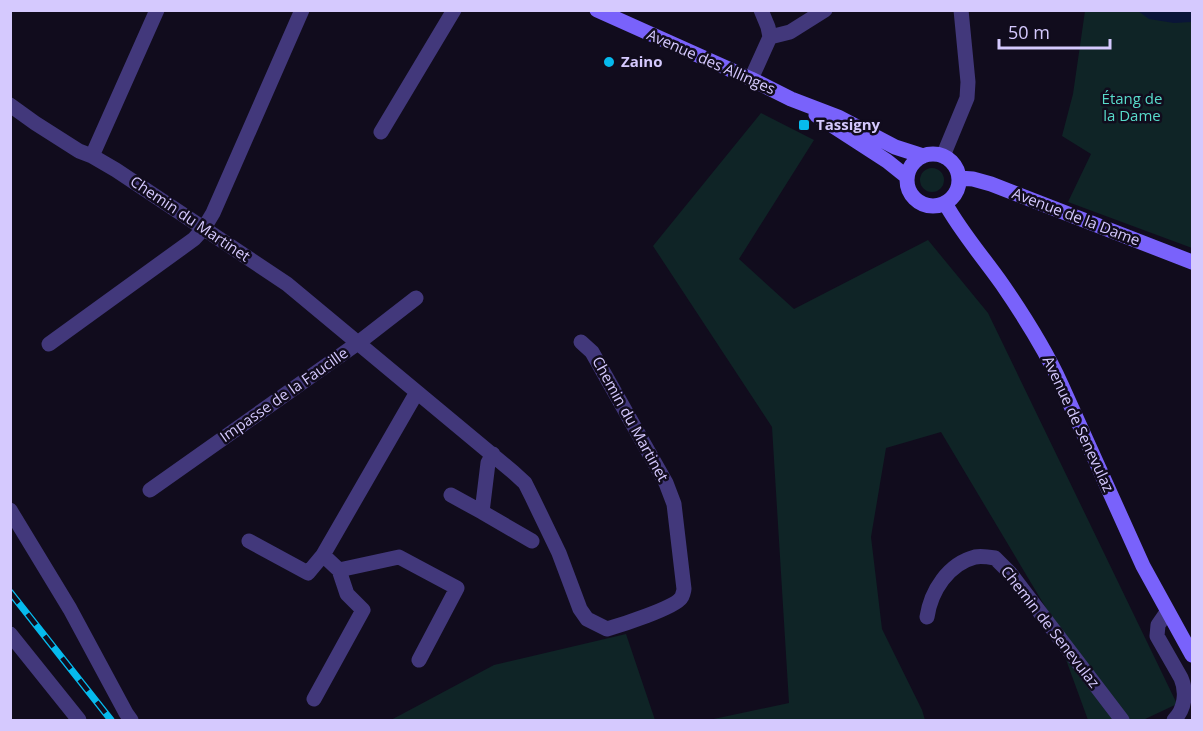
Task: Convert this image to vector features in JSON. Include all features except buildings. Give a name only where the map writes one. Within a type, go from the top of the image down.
[{"type":"main road","name":"Avenue des Allinges","points":[[597,10],[791,99],[844,120],[896,147],[923,156]]},
{"type":"main road","name":"Avenue des Allinges","points":[[791,99],[887,161],[907,177]]},
{"type":"main road","points":[[931,154],[943,156],[955,166],[959,178],[956,192],[945,203],[938,206],[916,201],[908,189],[909,169],[923,156],[931,154]]},
{"type":"main road","name":"Avenue de la Dame","points":[[959,178],[991,184],[1192,262]]},
{"type":"main road","name":"Avenue de Senevulaz","points":[[945,203],[1017,306],[1053,368],[1133,545],[1192,656]]},
{"type":"street","points":[[92,156],[157,10]]},
{"type":"street","points":[[49,344],[194,239],[204,228],[213,213],[302,10]]},
{"type":"street","points":[[381,132],[454,10]]},
{"type":"street","points":[[770,37],[790,32],[825,10]]},
{"type":"street","points":[[943,156],[967,98],[968,82],[961,10]]},
{"type":"street","points":[[751,79],[770,37],[763,15]]},
{"type":"street","name":"Chemin du Martinet","points":[[10,105],[35,123],[92,156],[204,228],[287,284],[493,454],[529,490],[559,553],[580,609],[587,620],[606,629],[636,620],[673,604],[681,598],[684,589],[674,504],[666,483],[592,352],[581,342]]},
{"type":"street","name":"Impasse de la Faucille","points":[[150,490],[358,343],[416,298]]},
{"type":"street","points":[[249,541],[308,573],[323,555],[417,392]]},
{"type":"street","points":[[482,512],[488,463],[493,454]]},
{"type":"street","points":[[451,495],[532,541]]},
{"type":"street","points":[[10,510],[70,609],[131,720]]},
{"type":"street","points":[[314,699],[363,610],[347,594],[339,570],[323,555]]},
{"type":"street","points":[[339,570],[399,557],[458,588],[419,660]]},
{"type":"street","name":"Chemin de Senevulaz","points":[[927,617],[928,607],[940,582],[955,566],[977,557],[995,558],[1010,573],[1122,720]]},
{"type":"street","points":[[1167,612],[1158,625],[1157,636],[1181,678],[1184,688],[1182,708],[1174,720]]},
{"type":"street","points":[[10,634],[79,720]]},
{"type":"green space","name":"Étang de la Dame","points":[[1085,11],[1192,11],[1192,248],[1068,202],[1091,154],[1062,136],[1073,94]]},
{"type":"green space","points":[[761,113],[814,140],[739,259],[794,309],[928,240],[988,313],[1177,704],[1143,720],[1088,720],[1049,613],[941,432],[886,448],[871,537],[882,629],[925,720],[709,720],[789,703],[772,427],[653,246]]},
{"type":"green space","points":[[932,168],[937,169],[943,175],[943,185],[937,191],[932,192],[927,191],[921,185],[920,180],[921,175],[927,169]]},
{"type":"green space","points":[[626,634],[655,720],[391,720],[494,665]]},
{"type":"water","points":[[1138,11],[1192,11],[1191,22],[1174,23],[1149,19]]},
{"type":"railway","points":[[10,592],[111,720]]},
{"type":"place","name":"Zaino","points":[[609,62]]},
{"type":"place","name":"Tassigny","points":[[804,125]]}]
